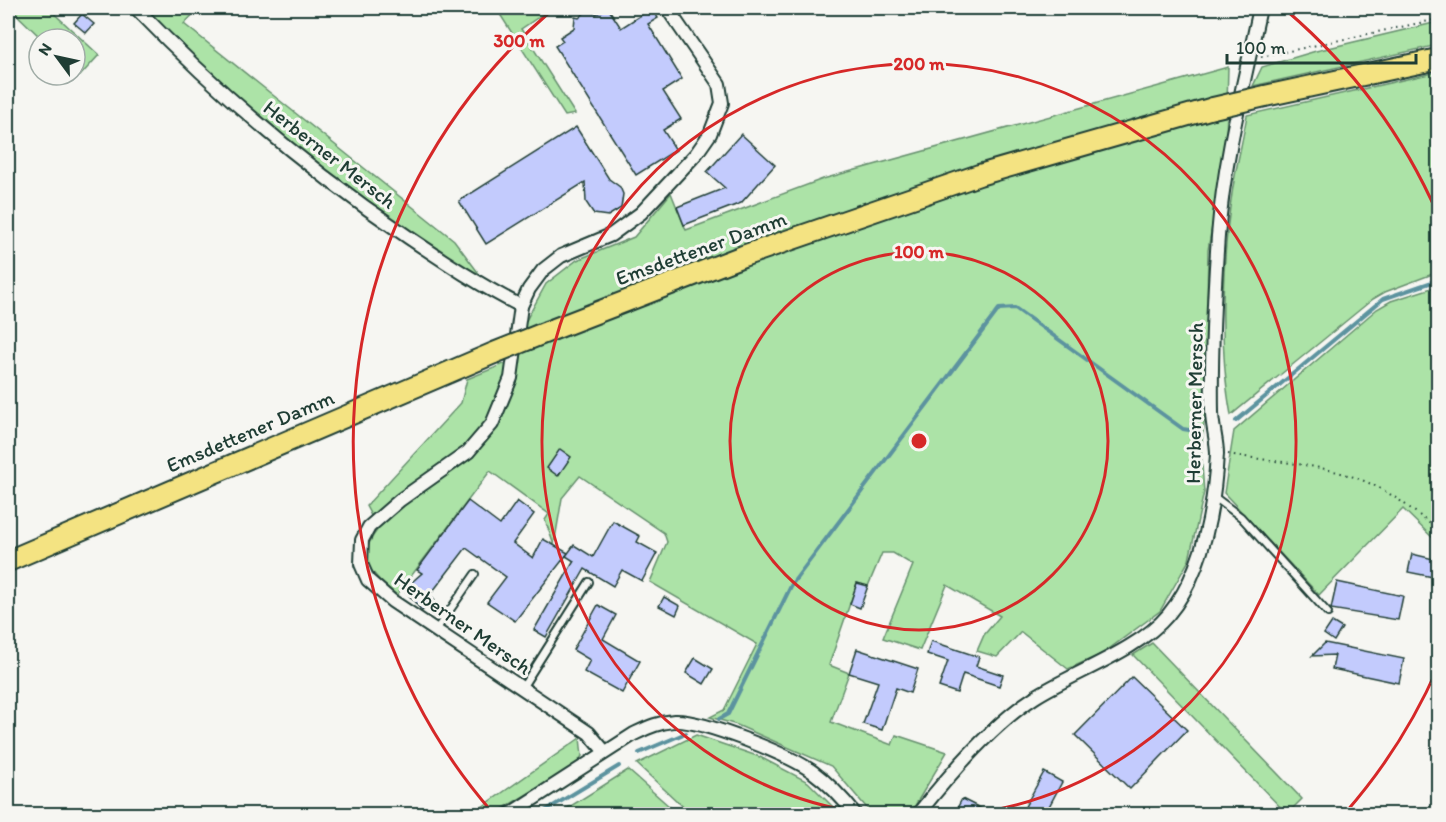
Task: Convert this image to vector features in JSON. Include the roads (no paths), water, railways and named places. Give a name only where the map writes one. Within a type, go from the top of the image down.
[{"type":"main road","name":"Emsdettener Damm","points":[[8,561],[494,352],[743,256],[968,179],[1213,108],[1438,59]]},
{"type":"street","name":"Herberner Mersch","points":[[136,8],[235,105],[339,191],[480,285],[521,306]]},
{"type":"street","name":"Herberner Mersch","points":[[605,752],[589,733],[392,601],[368,580],[361,564],[362,540],[369,527],[400,500],[468,452],[492,424],[511,378],[521,306],[543,270],[561,256],[611,235],[641,213],[696,154],[710,134],[722,103],[719,84],[667,8]]},
{"type":"street","name":"Herberner Mersch","points":[[918,814],[948,777],[1020,708],[1148,633],[1167,616],[1181,597],[1197,563],[1212,495],[1217,452],[1212,413],[1218,235],[1236,116],[1260,8]]},
{"type":"street","points":[[510,814],[605,752],[654,724],[675,721],[693,724],[764,747],[812,771],[855,814]]},
{"type":"lane","points":[[1212,495],[1241,517],[1328,613]]},
{"type":"lane","points":[[436,630],[475,574]]},
{"type":"lane","points":[[522,688],[589,582]]},
{"type":"waterway","points":[[1236,421],[1383,299],[1438,280]]},
{"type":"waterway","points":[[719,719],[728,714],[792,584],[999,309],[1015,308],[1183,429],[1195,431]]},
{"type":"waterway","points":[[639,753],[686,733]]},
{"type":"waterway","points":[[540,814],[619,766]]}]
